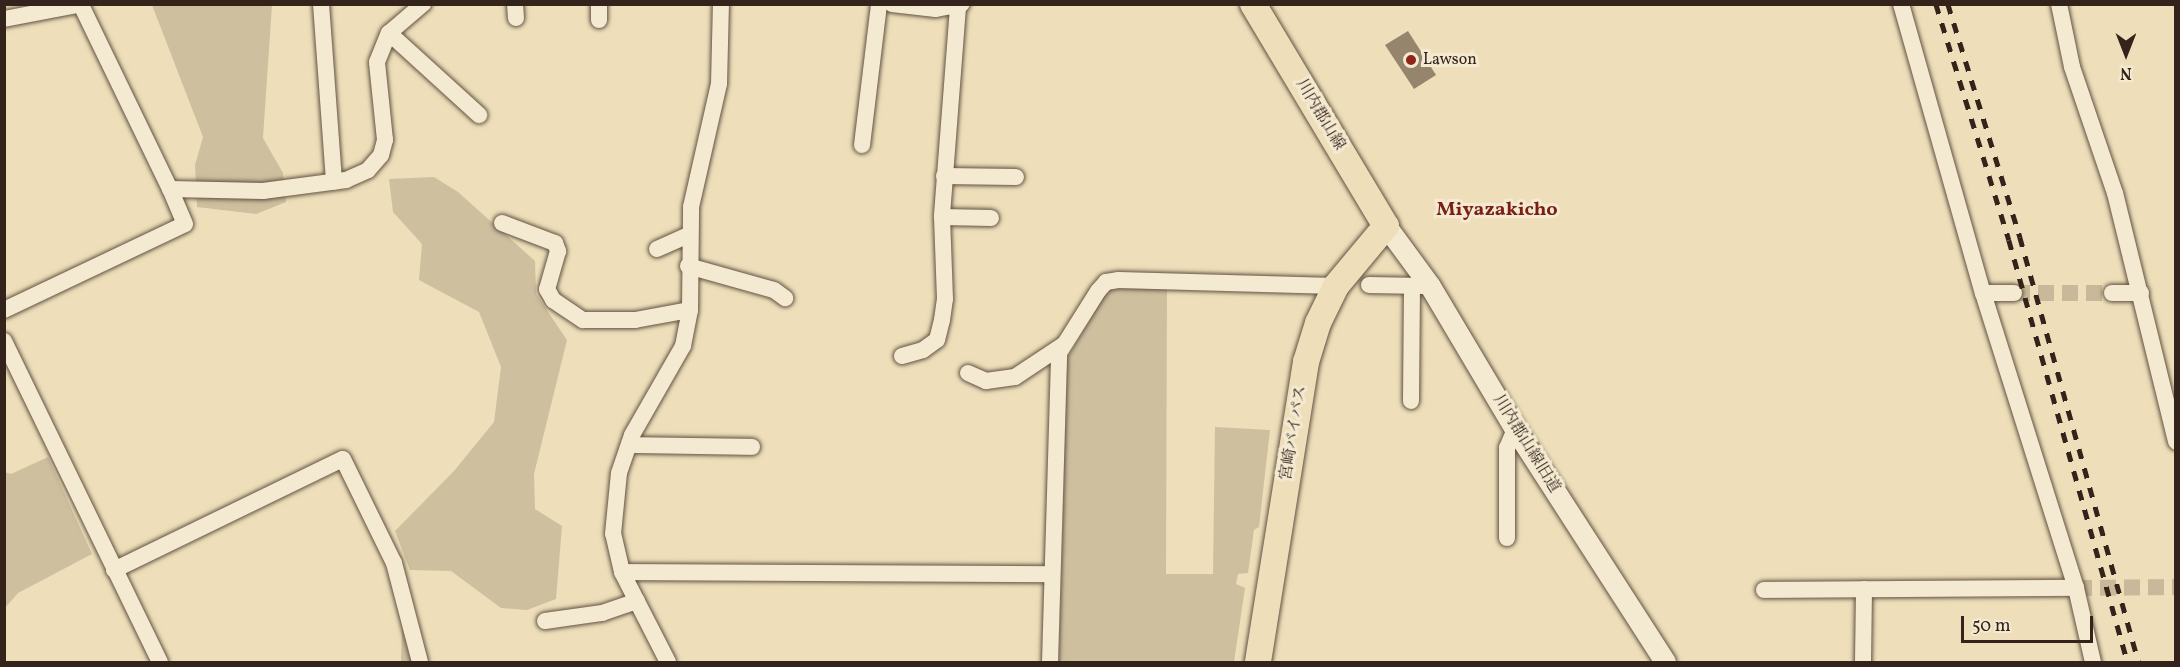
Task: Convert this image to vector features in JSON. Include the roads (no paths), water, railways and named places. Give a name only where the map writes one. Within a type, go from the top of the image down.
[{"type":"main road","name":"川内郡山線","points":[[1261,10],[1386,226]]},
{"type":"main road","name":"宮崎バイパス","points":[[1258,663],[1306,362],[1318,322],[1336,286],[1386,226]]},
{"type":"street","points":[[321,4],[334,182]]},
{"type":"street","points":[[170,189],[263,191],[334,182],[368,170],[381,155],[385,125],[377,62],[389,33],[423,4]]},
{"type":"street","points":[[668,663],[622,572],[613,534],[619,473],[629,445],[654,392],[683,346],[690,310],[688,266],[691,207],[719,84],[721,4]]},
{"type":"street","points":[[862,145],[879,4]]},
{"type":"street","points":[[892,4],[960,6],[944,176],[942,217],[945,299],[942,321],[937,340],[922,350],[902,356]]},
{"type":"street","points":[[1901,4],[1983,293],[2076,588],[2093,663]]},
{"type":"street","points":[[2059,4],[2072,67],[2115,193],[2141,293],[2175,442]]},
{"type":"street","points":[[4,19],[81,5],[170,189],[184,224],[4,310]]},
{"type":"street","points":[[389,33],[479,115]]},
{"type":"street","points":[[944,176],[1016,177]]},
{"type":"street","points":[[942,217],[991,218]]},
{"type":"street","points":[[502,223],[555,243],[558,251],[547,289],[553,300],[583,320],[635,320],[690,310]]},
{"type":"street","name":"川内郡山線旧道","points":[[1386,226],[1421,286],[1665,663]]},
{"type":"street","points":[[657,249],[690,234]]},
{"type":"street","points":[[688,266],[774,290],[785,298]]},
{"type":"street","points":[[1050,663],[1059,353],[1106,282],[1336,286]]},
{"type":"street","points":[[1369,285],[1421,286],[1411,401]]},
{"type":"street","points":[[1983,293],[2014,293]]},
{"type":"street","points":[[2112,293],[2141,293]]},
{"type":"street","points":[[4,341],[160,663]]},
{"type":"street","points":[[968,373],[986,381],[1015,378],[1063,345]]},
{"type":"street","points":[[1507,538],[1507,448],[1515,429]]},
{"type":"street","points":[[629,445],[752,447]]},
{"type":"street","points":[[114,570],[343,459],[394,564],[420,663]]},
{"type":"street","points":[[622,572],[1052,574]]},
{"type":"street","points":[[1764,590],[2076,588]]},
{"type":"street","points":[[1863,663],[1864,589]]},
{"type":"street","points":[[545,621],[602,613],[637,601]]},
{"type":"tunnel","points":[[2014,293],[2112,293]]},
{"type":"tunnel","points":[[2076,588],[2176,587]]},
{"type":"railway","points":[[1936,4],[2009,240],[2128,662]]},
{"type":"railway","points":[[1948,4],[2020,237],[2139,662]]},
{"type":"place","name":"Lawson","points":[[1411,60]]},
{"type":"district","name":"Miyazakicho","points":[[1497,210]]}]
